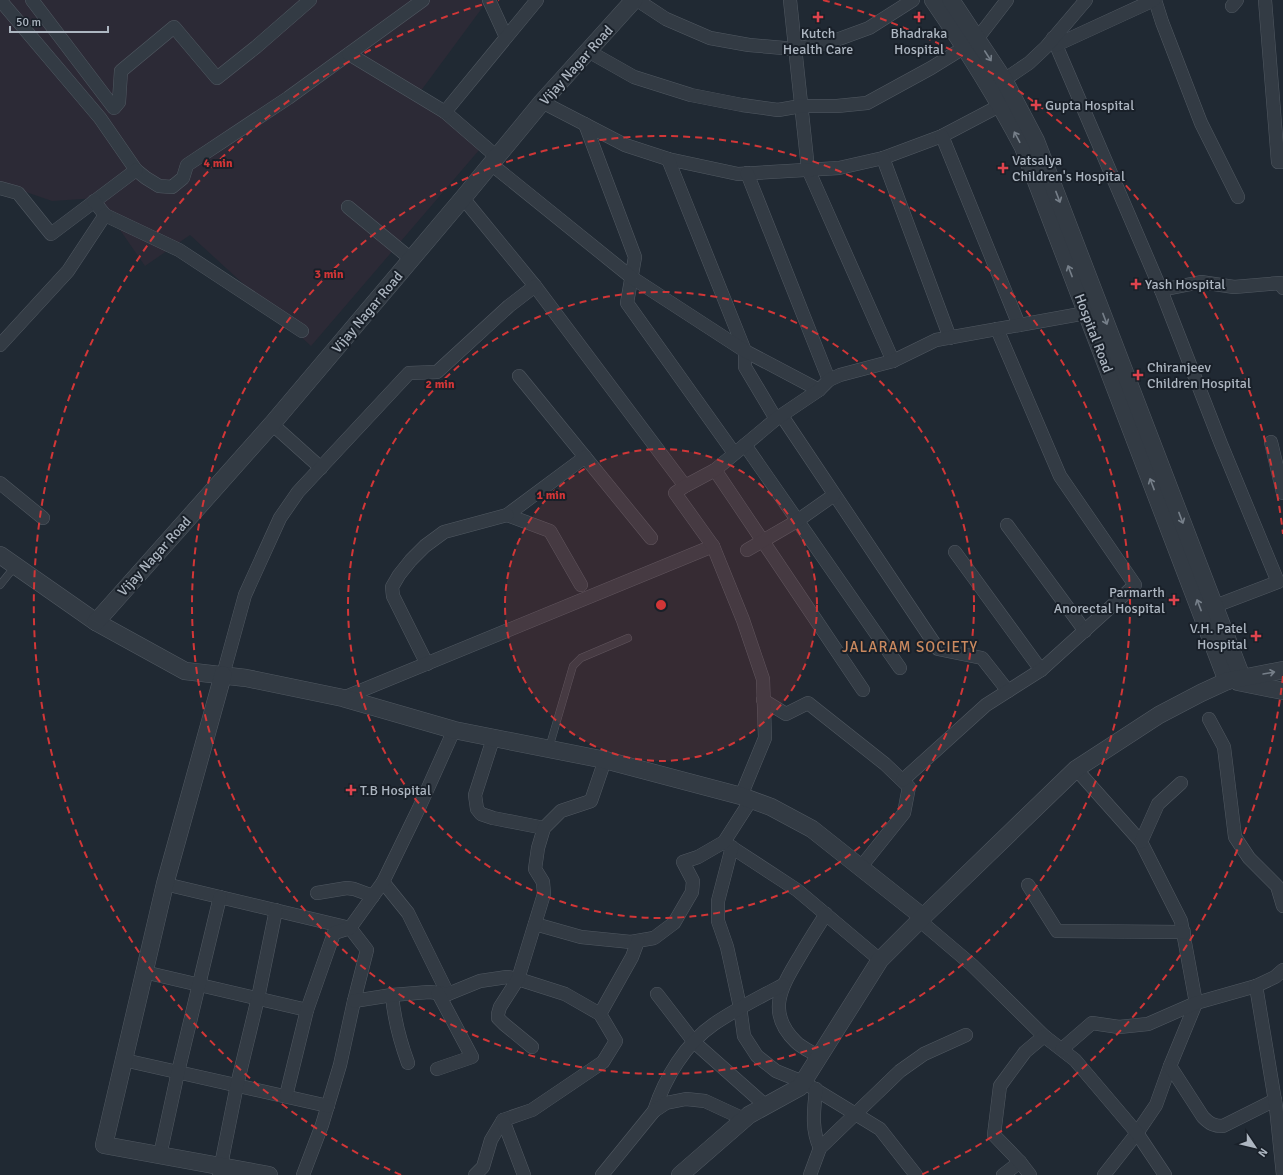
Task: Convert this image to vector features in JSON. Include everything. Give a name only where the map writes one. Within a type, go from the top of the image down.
[{"type":"street","points":[[0,0],[100,118],[136,170],[159,186],[172,187],[183,178],[187,165],[288,98],[423,0]]},
{"type":"street","points":[[32,0],[114,108],[119,102],[121,72],[174,27],[217,78],[256,47],[310,0]]},
{"type":"street","points":[[489,0],[506,37]]},
{"type":"street","points":[[445,112],[537,0]]},
{"type":"street","points":[[635,0],[666,19],[710,38],[749,45],[795,49],[828,42],[869,28],[913,0]]},
{"type":"street","name":"Vijay Nagar Road","points":[[96,622],[272,424],[412,259],[542,102],[635,0]]},
{"type":"street","points":[[790,0],[808,169],[893,361]]},
{"type":"street","name":"Hospital Road","points":[[934,0],[1004,80],[1036,141],[1241,675],[1244,678]]},
{"type":"street","name":"Hospital Road","points":[[951,0],[1001,105],[1023,147],[1228,680]]},
{"type":"street","points":[[588,51],[634,77],[692,95],[742,105],[778,110],[801,106],[837,106],[867,103],[931,68],[971,43],[1007,0]]},
{"type":"street","points":[[1004,80],[1029,63],[1055,41],[1086,0]]},
{"type":"street","points":[[1055,41],[1154,0],[1201,123],[1238,197]]},
{"type":"street","points":[[1265,0],[1278,162],[1283,162]]},
{"type":"street","points":[[1055,41],[1161,290],[1221,444],[1278,582],[1215,606]]},
{"type":"street","points":[[349,54],[445,112],[494,161],[631,277],[745,351],[819,390]]},
{"type":"street","points":[[542,102],[625,145],[668,159],[738,174],[839,168],[883,158],[942,136],[1001,105]]},
{"type":"street","points":[[585,124],[635,257],[627,303],[797,521],[900,668]]},
{"type":"street","points":[[942,136],[1019,325]]},
{"type":"street","points":[[883,158],[950,338]]},
{"type":"street","points":[[668,159],[745,351],[745,367],[834,495],[938,650],[982,658],[1008,691]]},
{"type":"street","points":[[0,188],[18,193],[51,234],[136,170]]},
{"type":"street","points":[[747,173],[829,380]]},
{"type":"street","points":[[463,198],[535,286],[685,486]]},
{"type":"street","points":[[94,201],[105,215],[179,250],[302,331]]},
{"type":"street","points":[[348,207],[412,259]]},
{"type":"street","points":[[0,345],[68,271],[105,215]]},
{"type":"street","points":[[1161,290],[1201,282],[1234,287],[1280,283],[1283,288]]},
{"type":"street","points":[[269,1175],[221,1171],[160,1155],[104,1145],[165,884],[245,596],[280,518],[298,492],[409,373],[437,372],[509,306],[535,286]]},
{"type":"street","points":[[916,1175],[880,1129],[810,1085],[776,1071],[757,1056],[744,1036],[740,1008],[727,947],[718,921],[718,901],[728,844],[746,798],[765,738],[762,679],[743,620],[713,546],[675,493],[685,486],[716,470],[779,417],[819,390],[829,380],[840,375],[893,361],[936,340],[1086,313]]},
{"type":"street","points":[[902,780],[986,705],[1041,670],[1135,585],[1060,476],[997,329]]},
{"type":"street","points":[[519,376],[651,538]]},
{"type":"street","points":[[272,424],[321,468]]},
{"type":"street","points":[[1271,442],[1283,493]]},
{"type":"street","points":[[427,664],[393,596],[392,587],[399,575],[425,546],[444,532],[507,515],[585,457]]},
{"type":"street","points":[[716,470],[864,690]]},
{"type":"street","points":[[0,483],[43,518]]},
{"type":"street","points":[[747,550],[797,521],[834,495]]},
{"type":"street","points":[[507,515],[550,531],[581,585]]},
{"type":"street","points":[[1007,525],[1085,630]]},
{"type":"street","points":[[343,698],[713,546]]},
{"type":"street","points":[[955,552],[1041,670]]},
{"type":"street","points":[[0,554],[96,622],[185,671],[246,678],[343,698],[454,730],[605,760],[746,798],[771,807],[812,829],[921,918],[972,965],[1044,1036],[1075,1060],[1137,1133],[1158,1172]]},
{"type":"street","points":[[820,1148],[814,1128],[814,1111],[810,1085],[819,1057],[880,960],[921,918],[1076,769],[1159,715],[1228,680],[1283,670]]},
{"type":"street","points":[[1228,680],[1283,691]]},
{"type":"street","points":[[763,700],[786,714],[808,703],[885,764],[909,787],[904,813],[860,868]]},
{"type":"street","points":[[1210,719],[1224,747],[1235,837],[1249,858],[1278,886],[1283,906]]},
{"type":"street","points":[[286,1096],[307,1010],[334,932],[350,928],[383,882],[419,808],[454,730]]},
{"type":"street","points":[[493,738],[475,795],[477,809],[481,814],[493,818],[544,828]]},
{"type":"street","points":[[532,1047],[504,1024],[498,1018],[498,1014],[500,1007],[518,979],[544,894],[543,882],[535,869],[538,848],[544,828],[561,811],[591,802],[605,760]]},
{"type":"street","points":[[1076,769],[1141,842],[1181,921],[1196,1003],[1170,1066],[1156,1105],[1137,1133],[1104,1175]]},
{"type":"street","points":[[1141,842],[1158,804],[1181,783]]},
{"type":"street","points":[[728,844],[797,890],[880,960]]},
{"type":"street","points":[[535,924],[581,937],[631,942],[654,938],[674,922],[692,892],[693,881],[683,862],[728,844]]},
{"type":"street","points":[[383,882],[408,913],[472,1057],[437,1069]]},
{"type":"street","points":[[165,884],[350,928],[367,950],[340,1064],[328,1106],[303,1175]]},
{"type":"street","points":[[1028,885],[1057,931],[1184,932]]},
{"type":"street","points":[[317,893],[347,888],[373,896]]},
{"type":"street","points":[[160,1155],[198,984],[220,897]]},
{"type":"street","points":[[221,1171],[237,1085],[258,998],[276,910]]},
{"type":"street","points":[[819,1057],[796,1043],[788,1034],[782,1022],[778,1005],[783,985],[826,914]]},
{"type":"street","points":[[600,1014],[632,957],[638,941]]},
{"type":"street","points":[[1062,1049],[1092,1024],[1118,1027],[1148,1024],[1196,1003],[1256,986],[1275,977],[1283,970]]},
{"type":"street","points":[[144,972],[307,1010]]},
{"type":"street","points":[[354,1001],[392,995],[429,992],[443,994],[480,981],[507,977],[565,994],[600,1014],[616,1041],[602,1062],[532,1110],[503,1120],[491,1140],[483,1167],[475,1175]]},
{"type":"street","points":[[602,1175],[654,1110],[667,1080],[676,1065],[694,1042],[713,1024],[783,985]]},
{"type":"street","points":[[1256,986],[1274,1100],[1283,1175]]},
{"type":"street","points":[[656,994],[694,1042],[766,1106]]},
{"type":"street","points":[[392,995],[398,1031],[408,1063]]},
{"type":"street","points":[[810,1175],[820,1148],[900,1071],[924,1054],[966,1035]]},
{"type":"street","points":[[1030,1175],[1020,1162],[994,1135],[1000,1086],[1025,1052],[1044,1036]]},
{"type":"street","points":[[124,1060],[328,1106]]},
{"type":"street","points":[[1170,1066],[1203,1118],[1210,1124],[1216,1126],[1223,1126],[1274,1100]]},
{"type":"street","points":[[680,1175],[744,1119],[800,1087],[810,1085]]},
{"type":"street","points":[[654,1110],[666,1103],[686,1099],[705,1101],[744,1119]]},
{"type":"street","points":[[503,1120],[524,1175]]},
{"type":"street","points":[[1003,1175],[1020,1162]]},
{"type":"lane","points":[[0,585],[16,565]]},
{"type":"lane","points":[[549,749],[573,666],[581,658],[628,638]]},
{"type":"shaded area","points":[[0,0],[488,0],[420,92],[480,149],[311,346],[190,235],[145,266],[98,198],[52,201],[0,183]]},
{"type":"place","name":"Kutch Health Care","points":[[818,17]]},
{"type":"place","name":"Bhadraka Hospital","points":[[919,17]]},
{"type":"place","name":"Gupta Hospital","points":[[1036,105]]},
{"type":"place","name":"Vatsalya Children's Hospital","points":[[1003,168]]},
{"type":"place","name":"Yash Hospital","points":[[1136,284]]},
{"type":"place","name":"Chiranjeev Children Hospital","points":[[1138,375]]},
{"type":"place","name":"Parmarth Anorectal Hospital","points":[[1174,600]]},
{"type":"place","name":"V.H. Patel Hospital","points":[[1256,636]]},
{"type":"place","name":"T.B Hospital","points":[[351,790]]},
{"type":"district","name":"JALARAM SOCIETY","points":[[910,647]]}]
